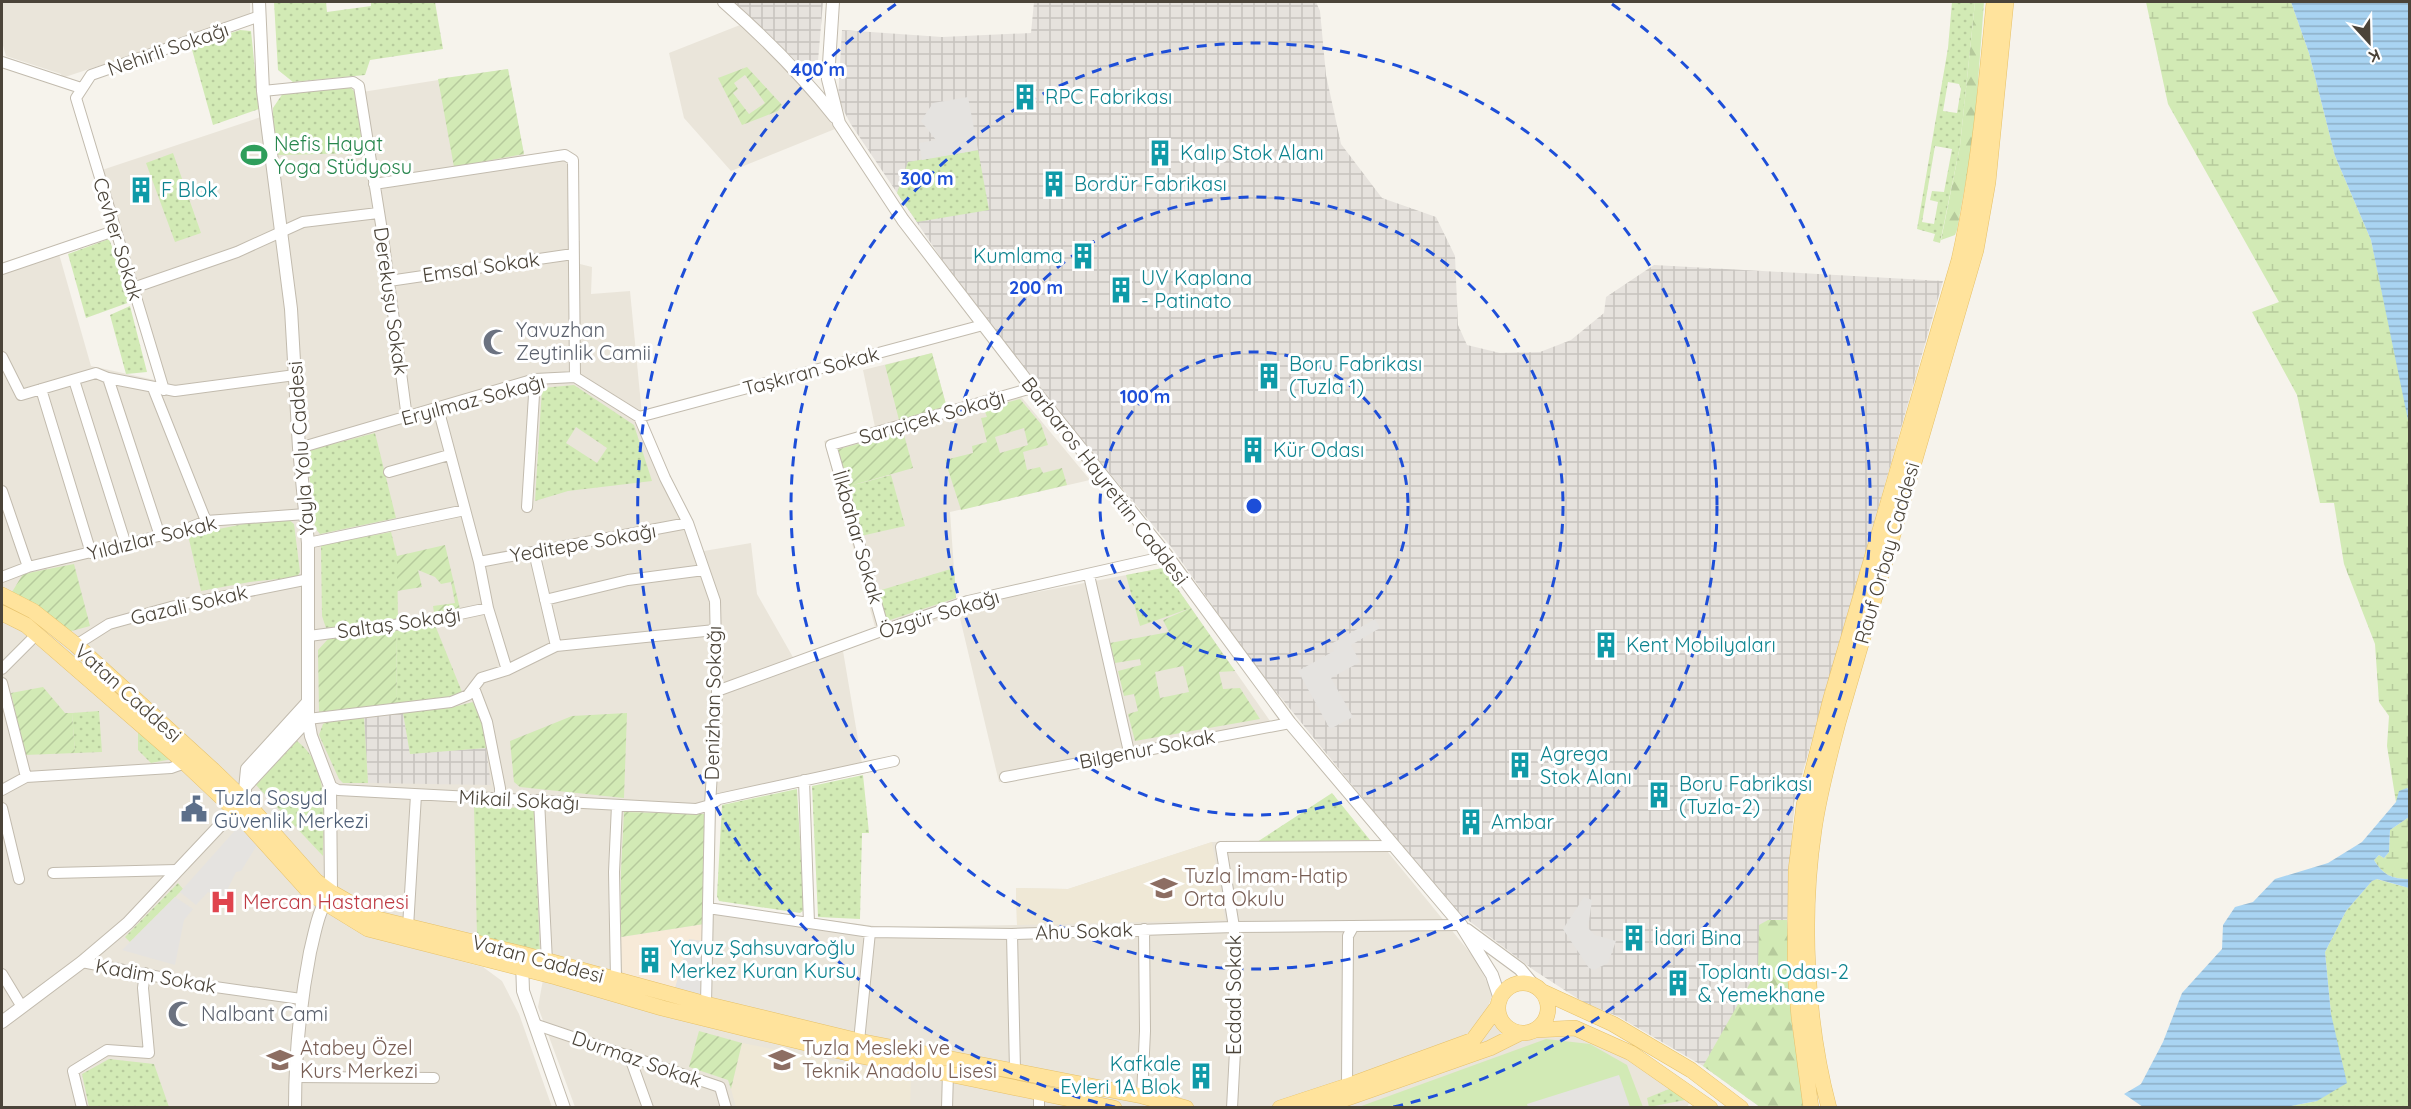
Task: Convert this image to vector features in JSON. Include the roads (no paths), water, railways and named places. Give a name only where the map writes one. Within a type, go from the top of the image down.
[{"type":"main road","name":"Rauf Orbay Caddesi","points":[[1811,1107],[1799,1017],[1795,961],[1796,870],[1804,805],[1831,698],[1959,260],[1968,220],[1981,136],[1994,2]]},
{"type":"main road","name":"Rauf Orbay Caddesi","points":[[1829,1107],[1816,1047],[1810,1002],[1809,895],[1814,829],[1821,789],[1838,723],[1976,250],[1988,182],[2006,2]]},
{"type":"main road","name":"Vatan Caddesi","points":[[2,595],[33,611],[76,645],[238,796],[316,881],[327,898],[368,929],[522,962],[547,962],[859,1041],[1015,1070],[1186,1107]]},
{"type":"main road","name":"Vatan Caddesi","points":[[2,613],[26,625],[37,634],[185,763],[238,796]]},
{"type":"main road","name":"Vatan Caddesi","points":[[327,898],[378,920],[751,1030],[856,1055],[1114,1107]]},
{"type":"main road","points":[[1280,1107],[1347,1086],[1473,1040],[1510,987],[1526,984],[1613,1024],[1691,1071],[1741,1107]]},
{"type":"main road","points":[[1319,1107],[1490,1048],[1527,1031],[1545,1019],[1547,1012],[1545,997],[1537,989]]},
{"type":"main road","points":[[1499,1002],[1501,1021],[1513,1031],[1575,1028],[1631,1053],[1710,1107]]},
{"type":"street","name":"Yayla Yolu Caddesi","points":[[259,2],[263,91],[280,232],[286,256],[308,543],[308,719],[311,736],[330,786],[327,898],[315,930],[301,999],[295,1107]]},
{"type":"street","points":[[724,2],[753,27],[810,86],[839,123]]},
{"type":"street","name":"Barbaros Hayrettin Caddesi","points":[[833,2],[828,79],[839,123],[903,220],[982,325],[1167,556],[1290,723],[1461,926]]},
{"type":"street","name":"Nehirli Sokağı","points":[[81,88],[92,75],[260,16]]},
{"type":"street","points":[[2,62],[81,88]]},
{"type":"street","name":"Derekuşu Sokak","points":[[263,91],[352,82],[359,86],[407,418]]},
{"type":"street","name":"Cevher Sokak","points":[[81,88],[76,98],[132,288],[158,389],[206,521]]},
{"type":"street","points":[[374,184],[565,155],[573,160],[575,377],[639,417]]},
{"type":"street","points":[[132,288],[237,252],[303,222],[378,213]]},
{"type":"street","points":[[2,269],[114,231]]},
{"type":"street","name":"Emsal Sokak","points":[[389,281],[573,254]]},
{"type":"street","name":"Taşkıran Sokak","points":[[639,417],[982,325]]},
{"type":"street","points":[[2,358],[21,395],[96,373],[108,378],[175,391],[295,375]]},
{"type":"street","name":"Eryılmaz Sokağı","points":[[299,448],[535,379],[575,377]]},
{"type":"street","points":[[108,378],[160,536]]},
{"type":"street","points":[[527,507],[535,379]]},
{"type":"street","points":[[74,380],[126,545]]},
{"type":"street","name":"Sarıçiçek Sokağı","points":[[831,445],[1032,388]]},
{"type":"street","points":[[41,389],[91,554]]},
{"type":"street","points":[[438,408],[479,562],[488,609],[507,670]]},
{"type":"street","name":"Denizhan Sokağı","points":[[639,417],[688,524],[715,601],[717,691],[710,805],[706,1004]]},
{"type":"street","name":"İlkbahar Sokak","points":[[831,445],[884,630]]},
{"type":"street","points":[[389,472],[449,455]]},
{"type":"street","points":[[2,491],[28,567]]},
{"type":"street","points":[[308,543],[465,510]]},
{"type":"street","name":"Yıldızlar Sokak","points":[[2,577],[28,567],[126,545],[206,521],[306,514]]},
{"type":"street","name":"Yeditepe Sokağı","points":[[479,562],[688,524]]},
{"type":"street","points":[[534,552],[556,646]]},
{"type":"street","name":"Özgür Sokağı","points":[[717,691],[968,602],[1167,556]]},
{"type":"street","points":[[545,600],[628,580],[704,570]]},
{"type":"street","points":[[1089,575],[1129,753]]},
{"type":"street","name":"Gazali Sokak","points":[[76,645],[109,624],[171,608],[309,579]]},
{"type":"street","name":"Saltaş Sokağı","points":[[309,636],[432,620],[488,609]]},
{"type":"street","points":[[2,1022],[128,924],[308,719],[451,702],[468,694],[481,678],[507,670],[556,646],[715,630]]},
{"type":"street","points":[[2,669],[37,634]]},
{"type":"street","points":[[2,683],[26,777]]},
{"type":"street","points":[[474,688],[487,722],[500,798]]},
{"type":"street","points":[[238,796],[247,769],[308,702]]},
{"type":"street","name":"Bilgenur Sokak","points":[[1005,777],[1290,723]]},
{"type":"street","name":"Mikail Sokağı","points":[[330,786],[338,790],[416,795],[696,809],[710,805],[719,799],[894,761]]},
{"type":"street","points":[[2,790],[26,777],[171,768],[185,763]]},
{"type":"street","points":[[804,780],[809,923]]},
{"type":"street","points":[[408,927],[416,795]]},
{"type":"street","points":[[539,800],[547,962]]},
{"type":"street","points":[[616,980],[614,872],[617,805]]},
{"type":"street","points":[[2,808],[7,852],[19,879]]},
{"type":"street","name":"Ecdad Sokak","points":[[1232,1107],[1235,1051],[1234,927],[1221,847],[1393,846]]},
{"type":"street","points":[[53,873],[177,870]]},
{"type":"street","name":"Ahu Sokak","points":[[708,908],[870,932],[1012,934],[1234,927],[1461,926]]},
{"type":"street","points":[[1461,926],[1520,969],[1537,989]]},
{"type":"street","points":[[1461,926],[1492,975],[1499,1002]]},
{"type":"street","points":[[1347,1086],[1348,936],[1353,927]]},
{"type":"street","points":[[1142,1096],[1145,1031],[1144,929]]},
{"type":"street","points":[[859,1041],[870,932]]},
{"type":"street","points":[[1012,934],[1015,1070]]},
{"type":"street","name":"Kadim Sokak","points":[[82,962],[201,985],[301,999]]},
{"type":"street","points":[[522,962],[523,991],[564,1107]]},
{"type":"street","points":[[2,974],[22,1007]]},
{"type":"street","points":[[82,1107],[73,1071],[107,1050],[150,1053],[143,988],[145,974]]},
{"type":"street","name":"Durmaz Sokak","points":[[534,1024],[720,1087],[726,1107]]},
{"type":"street","points":[[629,1055],[648,1107]]},
{"type":"street","points":[[947,1107],[948,1072]]},
{"type":"street","points":[[295,1077],[435,1078]]},
{"type":"street","points":[[1039,1091],[1039,1107]]},
{"type":"water","points":[[2291,2],[2409,2],[2409,425],[2371,240],[2335,156],[2309,53]]},
{"type":"water","points":[[2407,788],[2409,790],[2409,817],[2390,830],[2389,852],[2384,858],[2379,855],[2374,860],[2388,875],[2409,879],[2409,888],[2377,879],[2372,881],[2346,911],[2325,952],[2331,1014],[2347,1083],[2317,1101],[2281,1108],[2143,1107],[2124,1094],[2141,1084],[2163,1042],[2182,993],[2222,949],[2223,925],[2235,907],[2253,902],[2275,879],[2328,863],[2362,842],[2396,802],[2399,791]]},
{"type":"place","name":"RPC Fabrikası","points":[[1025,97]]},
{"type":"place","name":"Kalıp Stok Alanı","points":[[1160,153]]},
{"type":"place","name":"Nefis Hayat Yoga Stüdyosu","points":[[254,155]]},
{"type":"place","name":"Bordür Fabrikası","points":[[1054,184]]},
{"type":"place","name":"F Blok","points":[[141,190]]},
{"type":"place","name":"Kumlama","points":[[1083,256]]},
{"type":"place","name":"UV Kaplana - Patinato","points":[[1121,290]]},
{"type":"place","name":"Yavuzhan Zeytinlik Camii","points":[[496,342]]},
{"type":"place","name":"Boru Fabrikası (Tuzla 1)","points":[[1269,376]]},
{"type":"place","name":"Kür Odası","points":[[1253,450]]},
{"type":"place","name":"Kent Mobilyaları","points":[[1606,645]]},
{"type":"place","name":"Agrega Stok Alanı","points":[[1520,765]]},
{"type":"place","name":"Boru Fabrikası (Tuzla-2)","points":[[1659,795]]},
{"type":"place","name":"Tuzla Sosyal Güvenlik Merkezi","points":[[194,809]]},
{"type":"place","name":"Ambar","points":[[1471,822]]},
{"type":"place","name":"Tuzla İmam-Hatip Orta Okulu","points":[[1164,888]]},
{"type":"place","name":"Mercan Hastanesi","points":[[223,902]]},
{"type":"place","name":"İdari Bina","points":[[1634,938]]},
{"type":"place","name":"Yavuz Şahsuvaroğlu Merkez Kuran Kursu","points":[[650,960]]},
{"type":"place","name":"Toplantı Odası-2 & Yemekhane","points":[[1678,983]]},
{"type":"place","name":"Nalbant Cami","points":[[181,1014]]},
{"type":"place","name":"Atabey Özel Kurs Merkezi","points":[[280,1060]]},
{"type":"place","name":"Tuzla Mesleki ve Teknik Anadolu Lisesi","points":[[782,1060]]},
{"type":"place","name":"Kafkale Evleri 1A Blok","points":[[1201,1076]]}]
